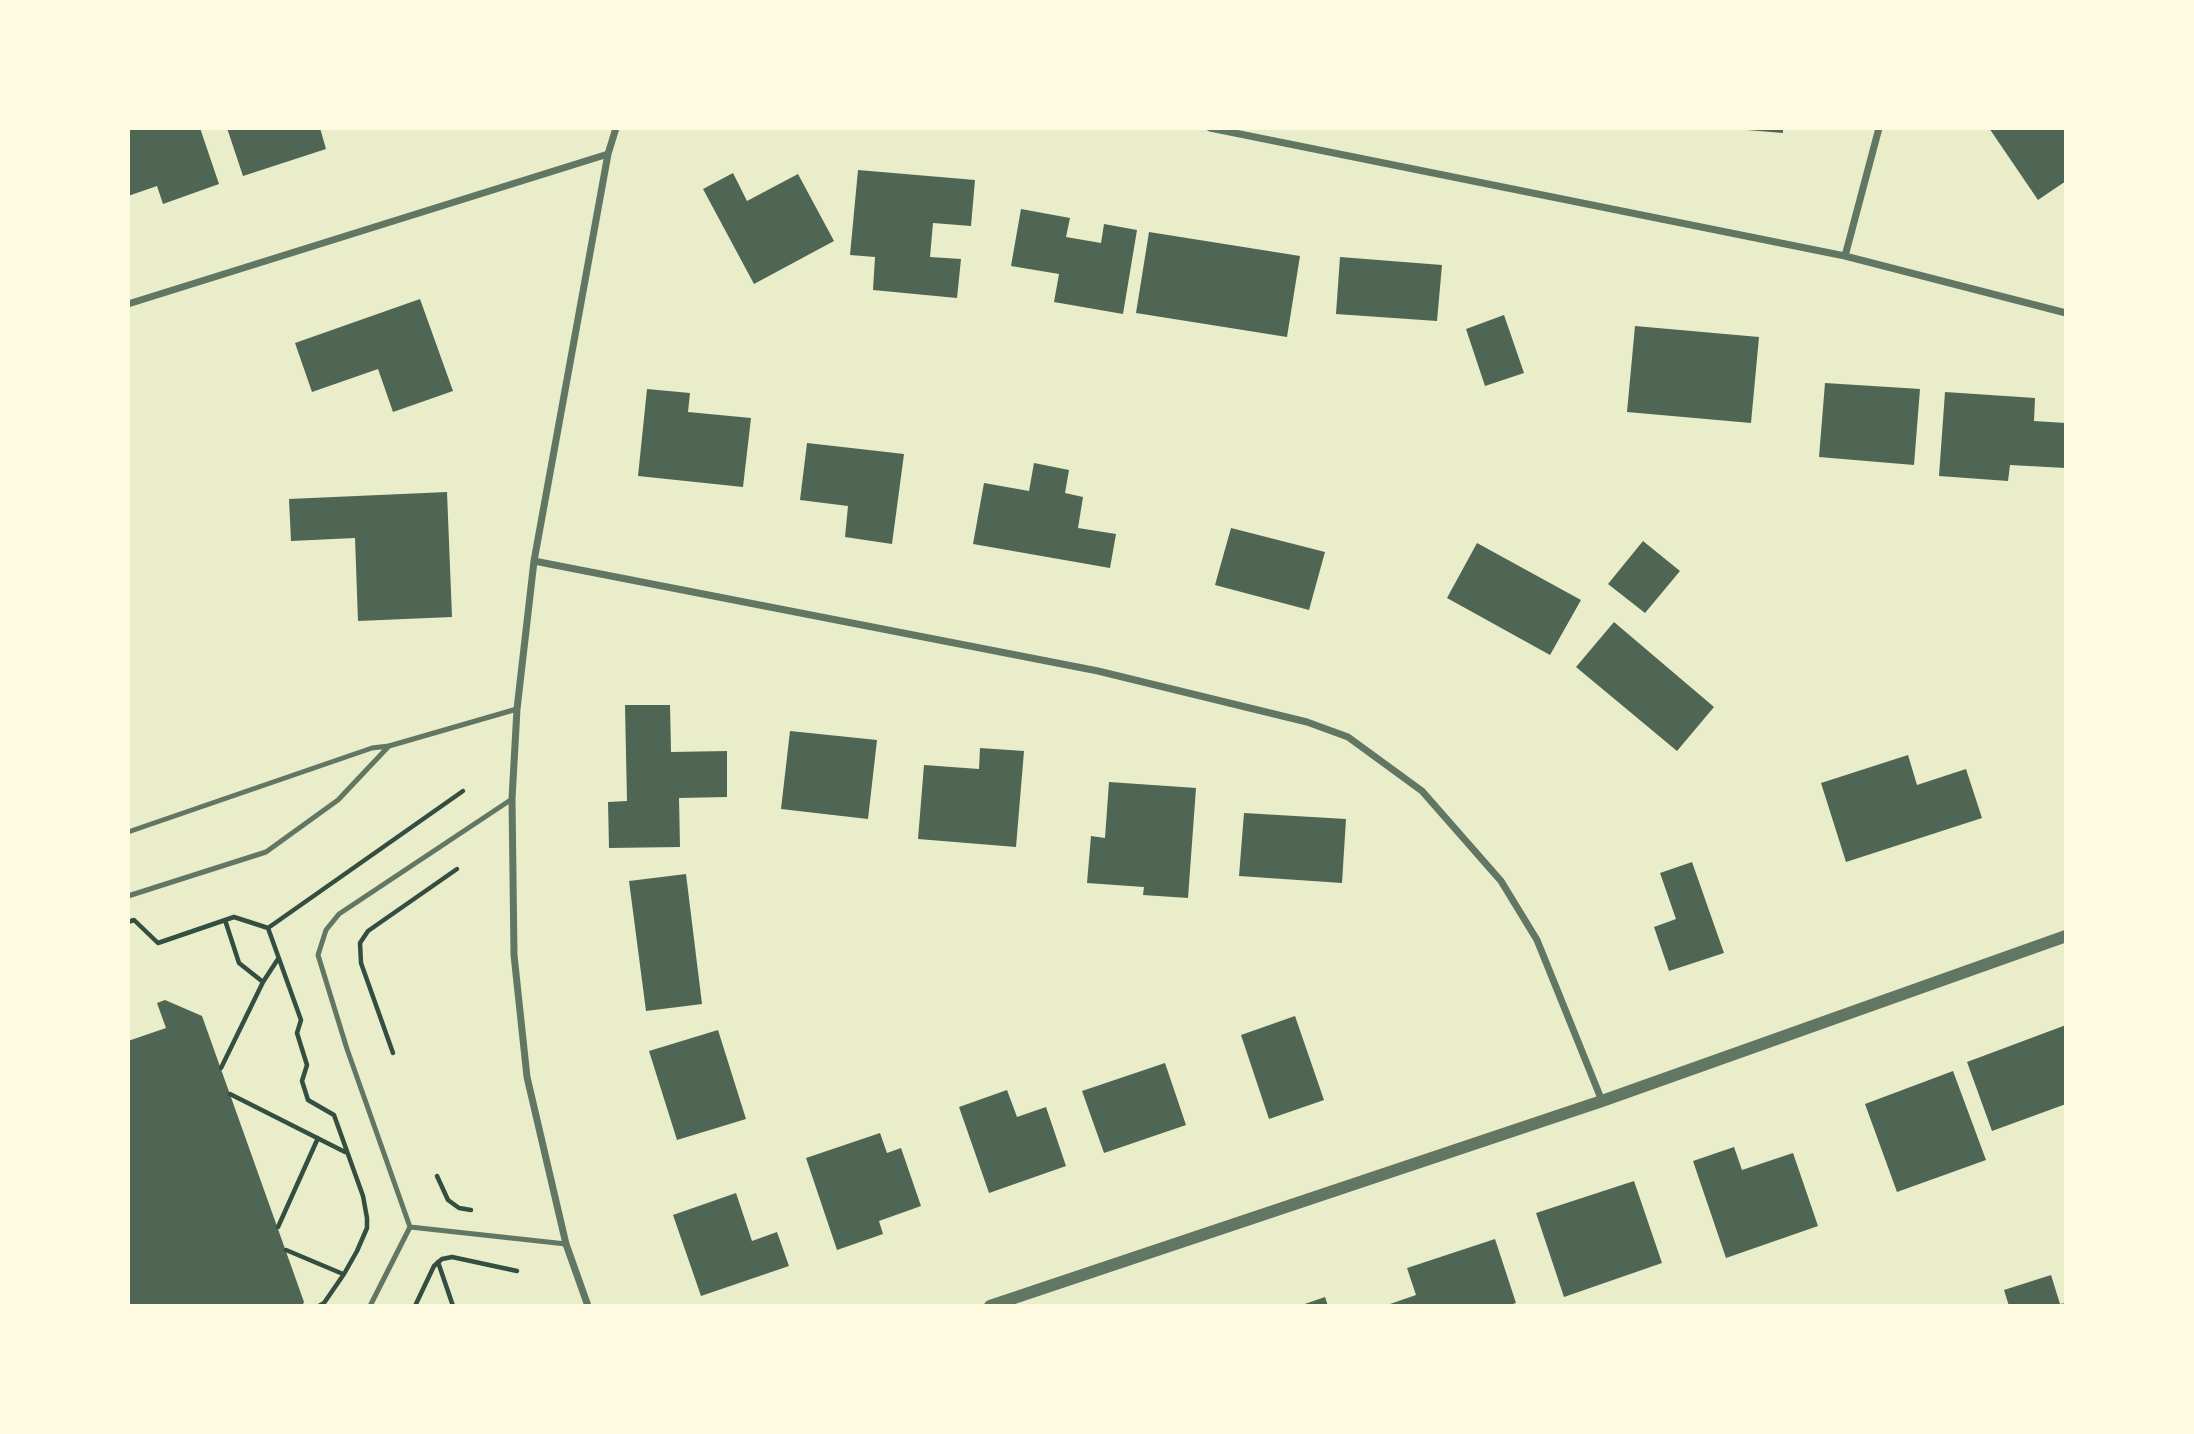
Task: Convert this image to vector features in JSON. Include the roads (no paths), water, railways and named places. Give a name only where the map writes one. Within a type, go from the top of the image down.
[{"type":"street","points":[[588,1306],[566,1244],[527,1077],[514,955],[512,799],[517,709],[534,561],[608,154],[616,128]]},
{"type":"street","points":[[1210,128],[1845,256],[2066,313]]},
{"type":"street","points":[[1845,256],[1879,128]]},
{"type":"street","points":[[128,304],[608,154]]},
{"type":"street","points":[[534,561],[1098,671],[1307,722],[1348,737],[1422,791],[1501,881],[1537,940],[1602,1101]]},
{"type":"street","points":[[990,1306],[1602,1101],[2066,936]]},
{"type":"lane","points":[[128,832],[372,748],[389,746],[517,709]]},
{"type":"lane","points":[[128,896],[267,852],[338,800],[389,746]]},
{"type":"lane","points":[[370,1306],[410,1227],[347,1049],[318,955],[326,930],[339,914],[512,799]]},
{"type":"lane","points":[[410,1227],[566,1244]]}]
